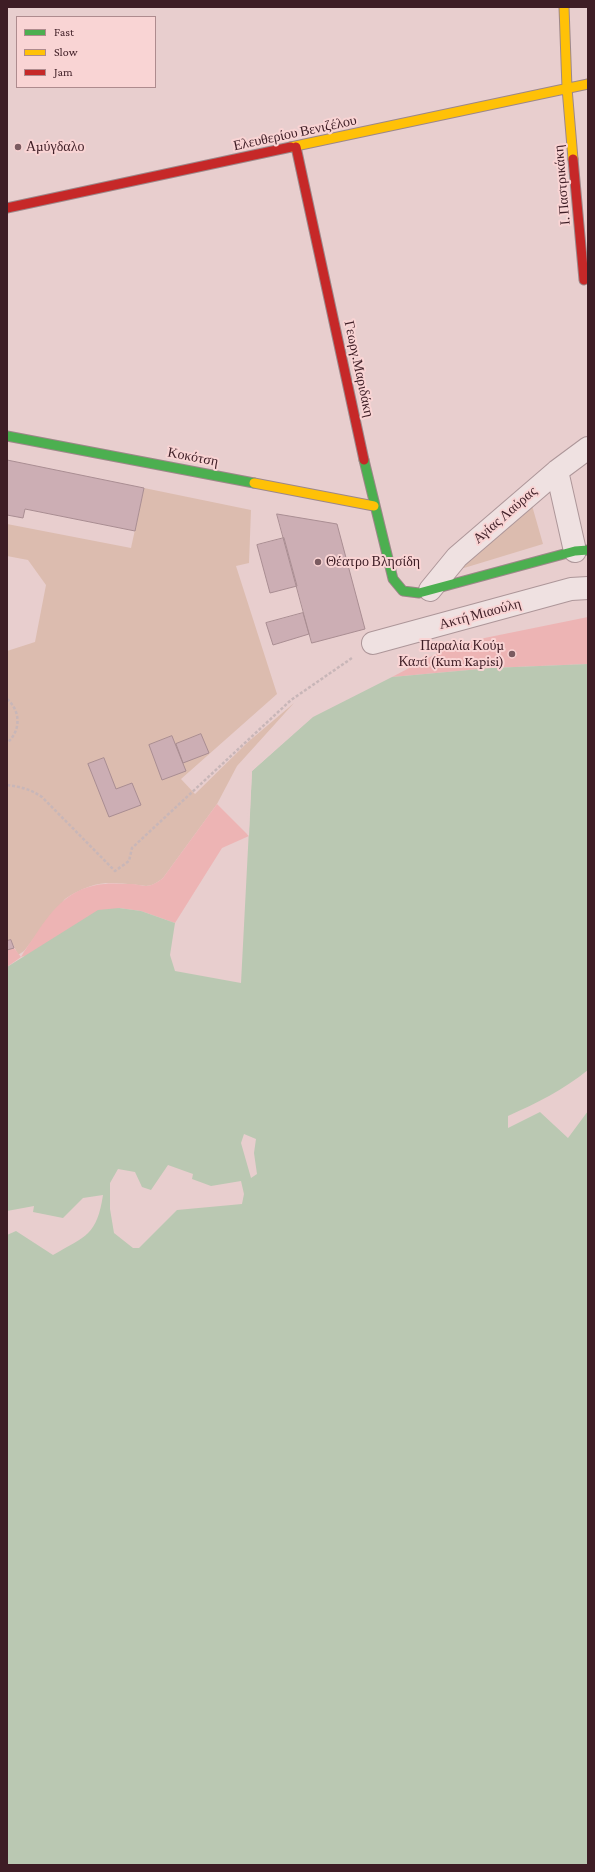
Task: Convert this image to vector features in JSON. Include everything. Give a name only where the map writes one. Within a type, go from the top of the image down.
[{"type":"street","name":"Ι. Παστρικάκη","points":[[564,7],[567,88],[584,280]]},
{"type":"street","name":"Ελευθερίου Βενιζέλου","points":[[7,208],[588,84]]},
{"type":"street","name":"Γεωργ.Μαριδάκη","points":[[296,147],[374,506],[393,579],[398,588],[404,593],[419,593],[430,590]]},
{"type":"street","name":"Κοκότση","points":[[7,436],[374,506]]},
{"type":"street","name":"Αγίας Λαύρας","points":[[430,590],[457,557],[557,471],[588,448]]},
{"type":"street","points":[[430,590],[582,550],[557,471]]},
{"type":"street","name":"Ακτή Μιαούλη","points":[[373,643],[571,590],[588,588]]},
{"type":"path","points":[[7,699],[14,706],[18,714],[18,723],[16,732],[7,742]]},
{"type":"path","points":[[7,785],[22,787],[42,797],[115,871],[129,861],[132,848],[291,700]]},
{"type":"shaded area","points":[[144,488],[251,510],[249,563],[236,566],[277,694],[181,779],[195,794],[248,742],[294,703],[237,766],[217,804],[163,878],[154,884],[147,886],[123,883],[106,883],[90,886],[74,893],[65,899],[24,951],[18,955],[11,940],[7,941],[7,651],[35,642],[46,585],[28,560],[7,556],[7,524],[131,548]]},
{"type":"shaded area","points":[[531,502],[543,544],[464,568],[462,566]]},
{"type":"shaded area","points":[[588,664],[588,1070],[550,1096],[508,1116],[508,1128],[540,1112],[568,1138],[588,1111],[588,1865],[7,1865],[7,1235],[16,1231],[53,1255],[82,1238],[93,1227],[97,1219],[103,1195],[83,1198],[63,1218],[33,1212],[34,1206],[7,1211],[7,967],[98,910],[119,908],[141,911],[175,923],[170,955],[175,971],[241,983],[252,771],[313,717],[392,677],[491,668]],"holes":[[[244,1134],[256,1139],[254,1153],[257,1174],[251,1178],[241,1143]],[[168,1165],[193,1174],[192,1179],[211,1186],[241,1181],[244,1194],[242,1204],[177,1210],[139,1248],[133,1248],[114,1233],[110,1209],[110,1183],[118,1169],[135,1172],[142,1187],[151,1190]]]},
{"type":"sand","name":"Παραλία Κούμ Καπί (Kum Kapisi)","points":[[588,617],[588,664],[491,668],[392,677],[455,644]]},
{"type":"sand","points":[[217,804],[249,836],[222,848],[175,923],[141,911],[119,908],[29,955],[21,957],[42,924],[64,900],[73,894],[93,886],[108,884],[148,886],[163,878]]},
{"type":"sand","points":[[11,940],[14,948],[21,957],[7,967],[7,941]]},
{"type":"pier","points":[[312,715],[313,716],[252,771],[249,836],[247,834],[250,770]]},
{"type":"building","points":[[7,460],[144,488],[135,531],[25,509],[23,518],[7,515]]},
{"type":"building","name":"Θέατρο Βλησίδη","points":[[277,514],[337,524],[365,629],[312,643]]},
{"type":"building","points":[[284,538],[297,586],[270,593],[257,545]]},
{"type":"building","points":[[303,613],[309,634],[273,645],[266,623]]},
{"type":"building","points":[[201,734],[209,753],[183,763],[176,744]]},
{"type":"building","points":[[172,736],[186,771],[162,780],[149,745]]},
{"type":"building","points":[[104,758],[116,789],[132,783],[141,805],[109,817],[88,764]]},
{"type":"building","points":[[11,940],[14,948],[7,950],[7,941]]},
{"type":"traffic: fast","points":[[7,436],[254,483]]},
{"type":"traffic: fast","points":[[364,460],[393,579],[403,591],[419,593],[575,551],[588,550]]},
{"type":"traffic: slow","points":[[564,7],[567,88],[573,159]]},
{"type":"traffic: slow","points":[[291,147],[588,84]]},
{"type":"traffic: slow","points":[[254,483],[374,506]]},
{"type":"traffic: jam","points":[[7,208],[291,147]]},
{"type":"traffic: jam","points":[[296,147],[364,460]]},
{"type":"traffic: jam","points":[[573,159],[584,280]]},
{"type":"place","name":"Αμύγδαλο","points":[[18,147]]},
{"type":"place","name":"Θέατρο Βλησίδη","points":[[318,562]]},
{"type":"place","name":"Παραλία Κούμ Καπί (Kum Kapisi)","points":[[512,654]]}]
